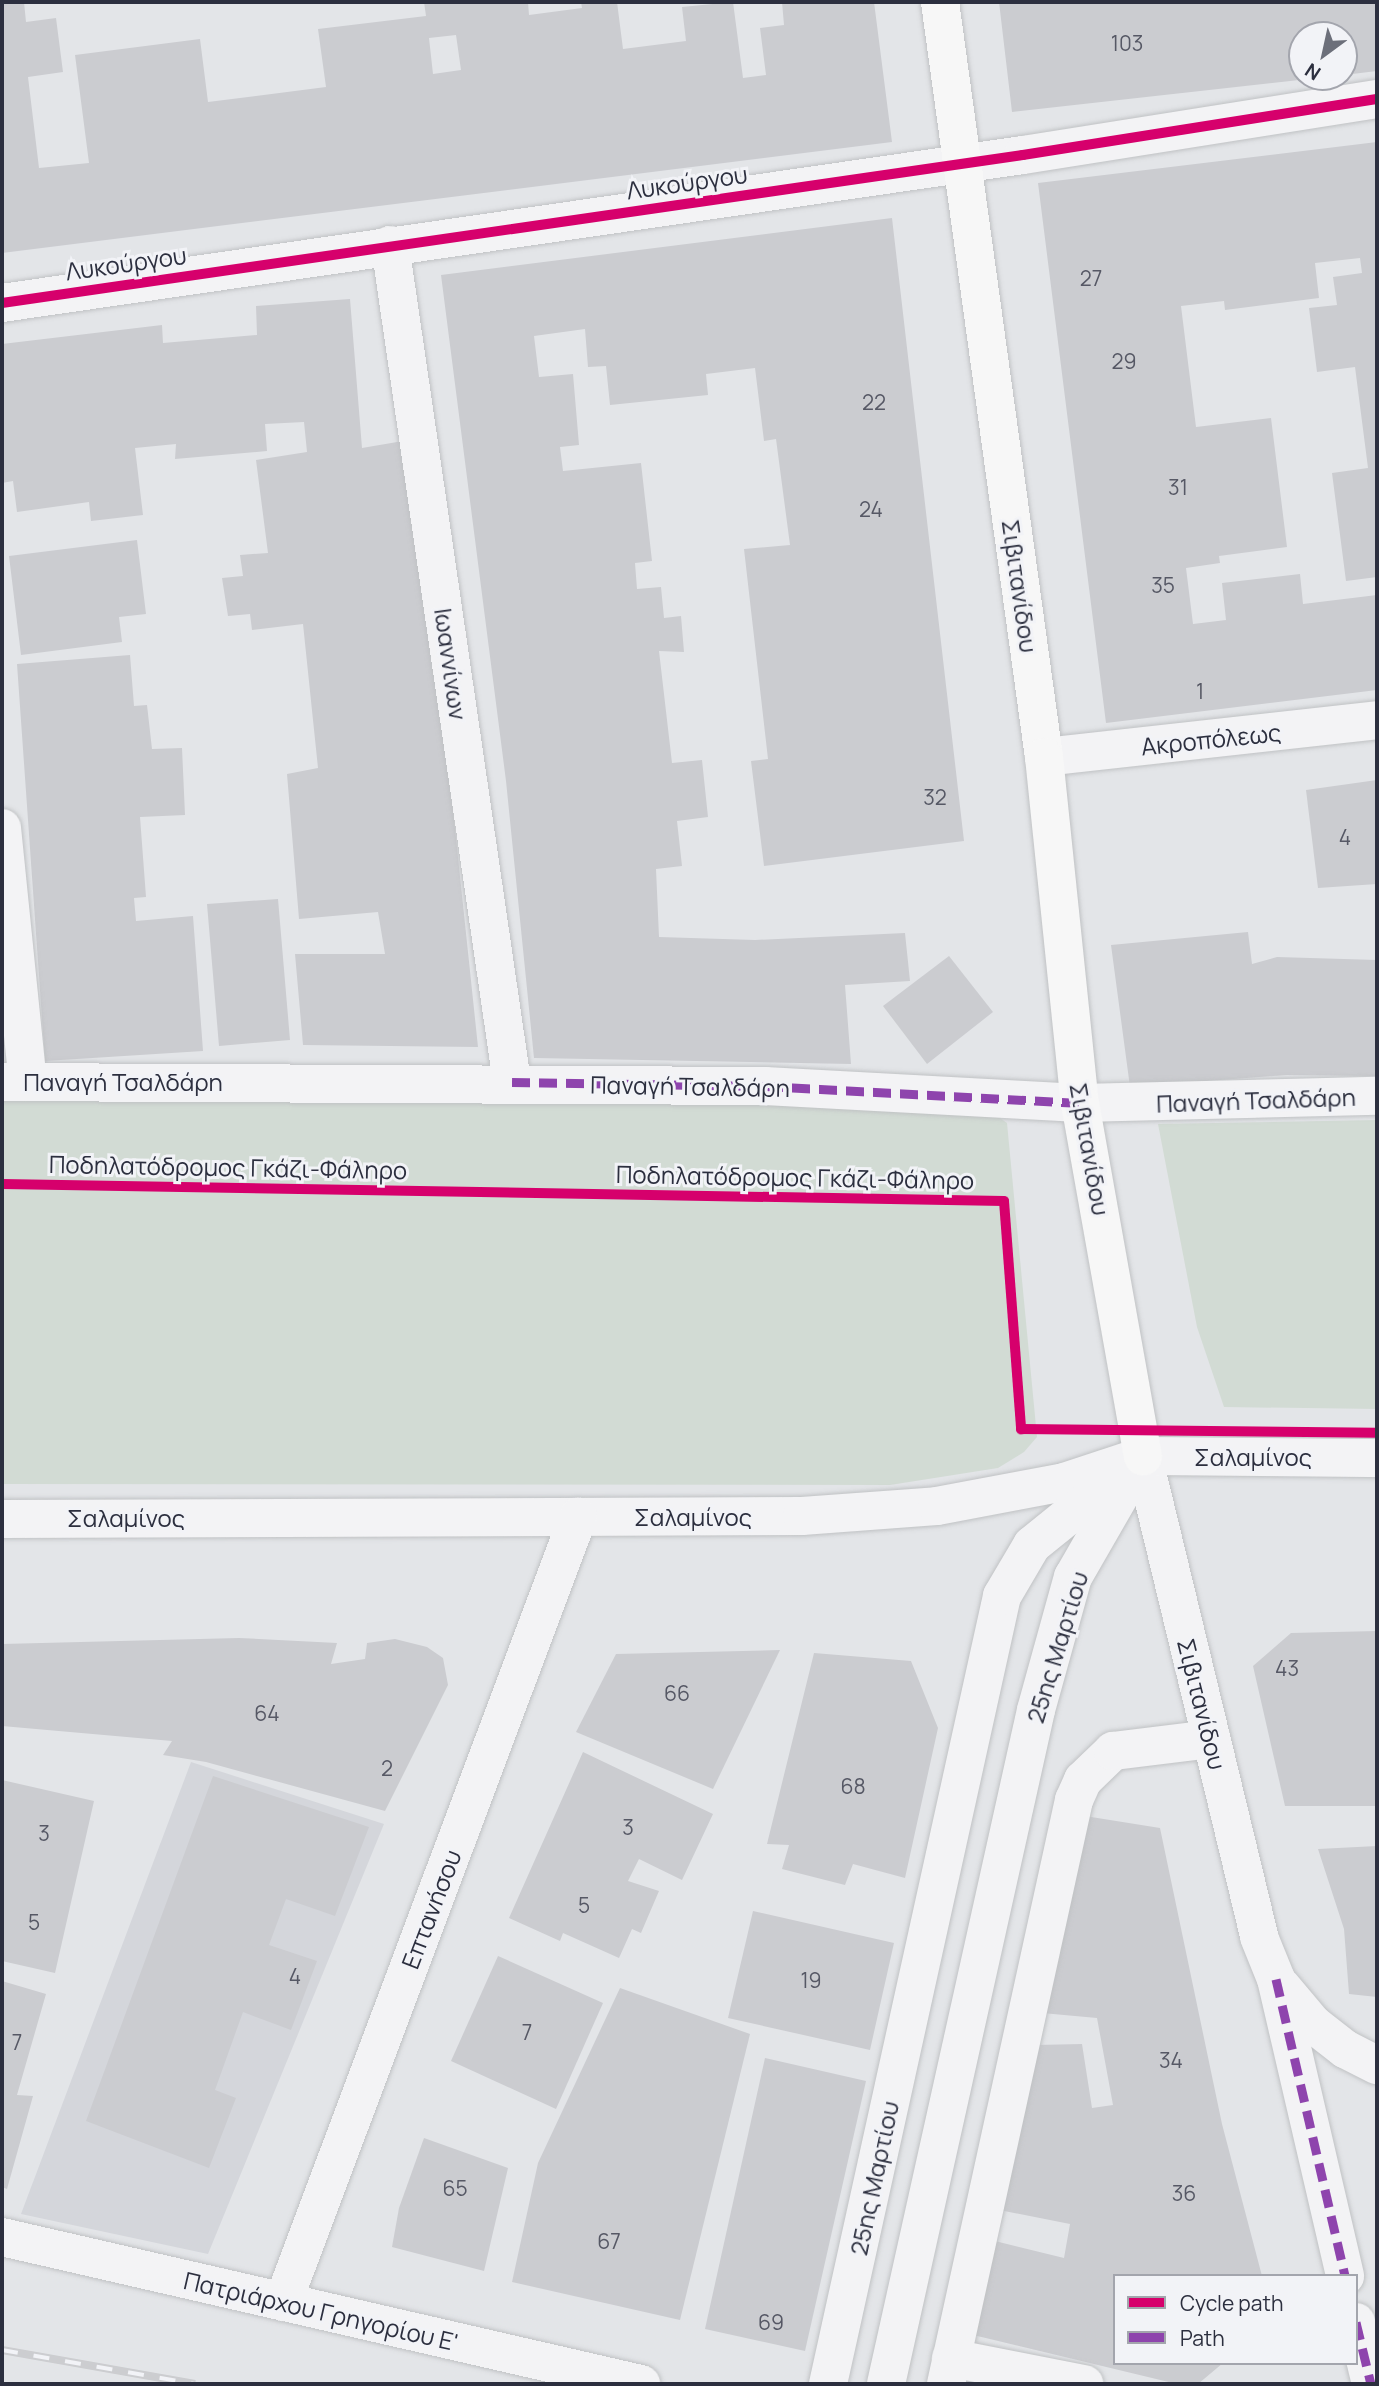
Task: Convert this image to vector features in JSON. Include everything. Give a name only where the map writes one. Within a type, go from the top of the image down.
[{"type":"main road","name":"Σιβιτανίδου","points":[[940,2],[1044,757],[1080,1103],[1143,1456]]},
{"type":"street","name":"Λυκούργου","points":[[2,303],[962,163],[1377,99]]},
{"type":"street","name":"Ιωαννίνων","points":[[390,245],[512,1082]]},
{"type":"street","name":"Ακροπόλεως","points":[[1044,757],[1377,720]]},
{"type":"street","points":[[2,828],[15,1082]]},
{"type":"street","name":"Παναγή Τσαλδάρη","points":[[15,1082],[512,1082],[765,1086],[1080,1103],[1377,1096]]},
{"type":"street","name":"Σαλαμίνος","points":[[2,1519],[802,1516],[937,1506],[1064,1482],[1143,1456],[1377,1458]]},
{"type":"street","name":"25ης Μαρτίου","points":[[886,2384],[1036,1710],[1073,1577],[1143,1456]]},
{"type":"street","name":"25ης Μαρτίου","points":[[828,2384],[1002,1596],[1032,1545],[1143,1456]]},
{"type":"street","name":"Σιβιτανίδου","points":[[1143,1456],[1259,1937],[1276,1979],[1345,2274]]},
{"type":"street","name":"Επτανήσου","points":[[283,2302],[578,1517]]},
{"type":"street","points":[[1084,2384],[948,2371],[1074,1800],[1083,1780],[1113,1751],[1211,1738]]},
{"type":"street","points":[[1276,1979],[1313,2024],[1345,2049],[1377,2065]]},
{"type":"street","name":"Πατριάρχου Γρηγορίου Ε'","points":[[2,2236],[641,2384]]},
{"type":"street","points":[[1358,2330],[1371,2384]]},
{"type":"shaded area","points":[[497,1087],[994,1114],[1007,1123],[1037,1437],[1024,1452],[998,1468],[890,1485],[2,1484],[2,1088]]},
{"type":"shaded area","points":[[1377,1120],[1377,1409],[1224,1407],[1197,1327],[1158,1124]]},
{"type":"shaded area","points":[[191,1762],[384,1824],[208,2254],[21,2214]]},
{"type":"building","points":[[2,2],[24,2],[26,22],[56,18],[63,72],[28,77],[39,168],[89,163],[75,55],[200,39],[208,102],[326,87],[318,29],[426,16],[424,2],[528,2],[529,15],[582,8],[581,2],[617,2],[623,49],[686,41],[682,7],[733,2],[743,78],[766,75],[760,28],[784,25],[782,2],[874,2],[892,142],[2,253]],"holes":[[[456,35],[461,70],[433,74],[429,38]]]},
{"type":"building","points":[[999,2],[1377,2],[1377,71],[1358,73],[1358,21],[1288,21],[1288,81],[1012,112]]},
{"type":"building","points":[[1377,142],[1377,577],[1346,581],[1332,473],[1368,468],[1355,367],[1317,372],[1309,308],[1337,305],[1333,277],[1362,273],[1360,258],[1315,263],[1319,298],[1225,310],[1224,301],[1181,306],[1196,427],[1271,418],[1287,547],[1219,556],[1220,563],[1186,568],[1193,624],[1226,620],[1222,583],[1300,574],[1303,604],[1377,595],[1377,690],[1106,723],[1038,183]]},
{"type":"building","points":[[892,218],[964,841],[764,866],[751,761],[768,759],[744,549],[790,545],[776,439],[764,441],[755,368],[706,374],[708,395],[610,405],[606,366],[588,367],[585,329],[534,336],[539,377],[573,374],[579,445],[560,447],[563,471],[641,463],[652,561],[635,563],[637,589],[661,587],[664,618],[681,616],[684,652],[659,651],[672,763],[702,760],[708,817],[677,821],[682,866],[656,869],[659,937],[755,940],[905,933],[910,981],[845,985],[851,1064],[534,1058],[506,781],[441,275]]},
{"type":"building","points":[[350,299],[362,448],[403,441],[453,810],[478,1047],[303,1045],[295,954],[385,954],[378,912],[299,919],[287,774],[318,768],[303,624],[252,630],[250,614],[228,616],[222,578],[243,576],[240,555],[268,553],[256,460],[307,452],[304,422],[265,424],[267,451],[175,459],[176,444],[135,448],[143,515],[91,521],[89,502],[17,512],[13,481],[2,483],[2,344],[162,325],[163,343],[257,335],[256,306]]},
{"type":"building","points":[[137,540],[146,614],[119,617],[122,642],[21,655],[9,556]]},
{"type":"building","points":[[130,655],[134,706],[147,705],[152,749],[182,748],[185,815],[140,817],[146,897],[134,898],[136,921],[193,916],[203,1051],[45,1061],[17,664]]},
{"type":"building","points":[[1377,780],[1377,884],[1318,888],[1306,790]]},
{"type":"building","points":[[278,899],[290,1040],[219,1046],[207,904]]},
{"type":"building","points":[[1248,932],[1252,964],[1277,957],[1377,960],[1377,1076],[1286,1075],[1130,1087],[1111,945]]},
{"type":"building","points":[[949,956],[993,1012],[927,1064],[883,1006]]},
{"type":"building","points":[[1377,1631],[1377,1806],[1285,1806],[1253,1666],[1291,1633]]},
{"type":"building","points":[[239,1638],[337,1643],[331,1664],[365,1659],[367,1643],[395,1639],[427,1647],[443,1658],[448,1685],[385,1811],[206,1762],[163,1755],[172,1741],[2,1726],[2,1644]]},
{"type":"building","points":[[780,1650],[713,1789],[576,1732],[616,1654]]},
{"type":"building","points":[[814,1653],[911,1661],[938,1728],[905,1878],[853,1864],[845,1885],[782,1869],[789,1845],[767,1844]]},
{"type":"building","points":[[583,1752],[713,1814],[682,1880],[639,1859],[628,1881],[659,1891],[641,1933],[632,1929],[619,1958],[563,1933],[560,1941],[509,1918]]},
{"type":"building","points":[[213,1776],[369,1827],[335,1916],[286,1899],[269,1945],[317,1961],[291,2030],[243,2012],[215,2090],[236,2098],[209,2168],[86,2121]]},
{"type":"building","points":[[2,1780],[94,1801],[55,1973],[2,1961]]},
{"type":"building","points":[[1085,1816],[1160,1828],[1222,2124],[1261,2274],[1113,2274],[1113,2365],[1221,2365],[1198,2384],[1177,2384],[969,2334],[991,2240],[1064,2258],[1070,2224],[994,2209],[1036,2045],[1082,2044],[1092,2108],[1113,2105],[1097,2018],[1042,2013]]},
{"type":"building","points":[[1377,1846],[1377,1997],[1349,1994],[1344,1929],[1318,1849]]},
{"type":"building","points":[[753,1911],[894,1943],[870,2050],[728,2018]]},
{"type":"building","points":[[498,1956],[603,2003],[556,2109],[451,2061]]},
{"type":"building","points":[[2,1981],[46,1994],[17,2095],[33,2096],[7,2189],[2,2187]]},
{"type":"building","points":[[620,1988],[750,2034],[680,2320],[512,2282],[538,2163]]},
{"type":"building","points":[[765,2058],[866,2081],[805,2351],[705,2329]]},
{"type":"building","points":[[424,2138],[508,2168],[484,2271],[392,2247],[399,2208]]},
{"type":"railway","points":[[2,2350],[195,2384]]},
{"type":"marked path","points":[[512,1082],[765,1086],[1080,1103]]},
{"type":"marked path","points":[[1276,1979],[1345,2274]]},
{"type":"marked path","points":[[1358,2330],[1371,2384]]},
{"type":"cycle path","points":[[2,303],[1023,155],[1377,99]]},
{"type":"cycle path","name":"Ποδηλατόδρομος Γκάζι-Φάληρο","points":[[2,1184],[1004,1201],[1021,1429],[1377,1433]]}]
